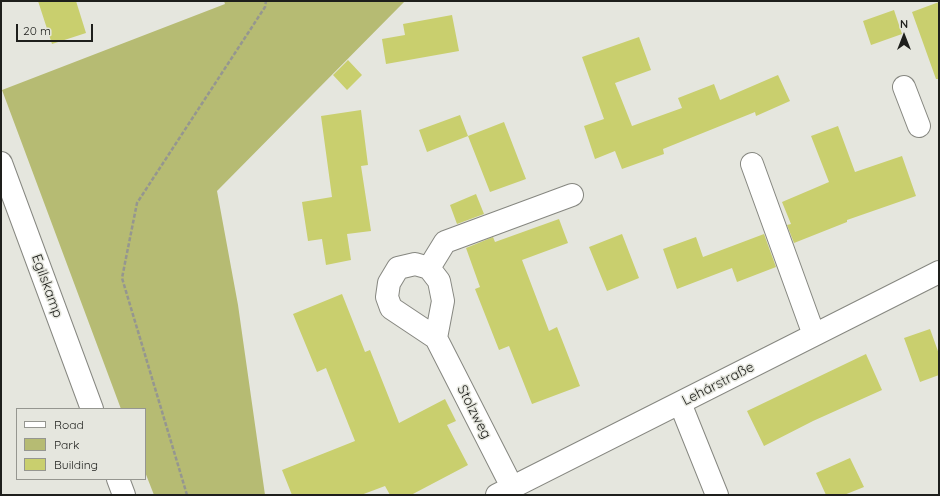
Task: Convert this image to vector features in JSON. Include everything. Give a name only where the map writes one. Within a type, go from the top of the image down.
[{"type":"street","points":[[904,87],[919,126]]},
{"type":"street","name":"Egilskamp","points":[[1,164],[92,408]]},
{"type":"street","points":[[752,164],[814,335]]},
{"type":"street","points":[[436,338],[443,301],[439,281],[429,268],[445,242],[572,195]]},
{"type":"street","name":"Stolzweg","points":[[429,268],[415,264],[398,268],[389,283],[387,297],[391,308],[436,338],[505,491]]},
{"type":"street","name":"Lehárstraße","points":[[505,491],[939,272]]},
{"type":"street","points":[[680,403],[717,495]]},
{"type":"street","points":[[118,480],[124,495]]},
{"type":"path","points":[[187,495],[122,278],[137,204],[265,7],[266,1]]},
{"type":"green space","points":[[224,1],[405,1],[217,191],[238,305],[265,495],[154,495],[146,475],[146,408],[121,408],[2,90],[225,4]]},
{"type":"building","points":[[38,1],[76,1],[86,33],[52,44]]},
{"type":"building","points":[[939,2],[939,79],[936,79],[912,12]]},
{"type":"building","points":[[894,10],[902,34],[871,45],[863,21]]},
{"type":"building","points":[[452,15],[459,51],[386,64],[382,39],[405,35],[403,24]]},
{"type":"building","points":[[639,37],[651,70],[615,83],[632,126],[682,108],[678,98],[714,84],[720,100],[778,75],[790,101],[756,116],[755,112],[663,149],[664,154],[622,169],[615,151],[595,159],[584,126],[604,119],[582,57]]},
{"type":"building","points":[[348,60],[362,75],[347,90],[333,75]]},
{"type":"building","points":[[361,110],[368,165],[361,166],[371,231],[347,234],[351,260],[326,265],[322,239],[308,241],[302,202],[332,197],[321,116]]},
{"type":"building","points":[[460,115],[468,136],[427,152],[419,130]]},
{"type":"building","points":[[504,122],[526,179],[490,192],[468,136]]},
{"type":"building","points":[[838,126],[855,172],[902,156],[916,196],[847,220],[847,222],[794,243],[787,225],[791,224],[782,202],[829,182],[811,136]]},
{"type":"building","points":[[476,194],[484,214],[457,224],[450,205]]},
{"type":"building","points":[[559,219],[568,243],[522,260],[549,331],[557,327],[580,386],[532,404],[509,346],[499,350],[475,289],[480,287],[466,248],[493,237],[495,242]]},
{"type":"building","points":[[622,234],[639,278],[607,291],[589,247]]},
{"type":"building","points":[[764,234],[776,267],[737,282],[732,268],[677,289],[663,249],[696,237],[703,257]]},
{"type":"building","points":[[342,294],[365,352],[370,350],[399,423],[445,399],[456,421],[447,425],[468,465],[411,495],[390,495],[385,486],[361,495],[292,495],[282,470],[355,441],[326,368],[317,372],[293,314]]},
{"type":"building","points":[[930,329],[939,354],[939,375],[920,382],[904,338]]},
{"type":"building","points":[[866,354],[882,390],[813,421],[764,446],[747,411]]},
{"type":"building","points":[[850,458],[864,487],[844,495],[826,495],[816,473]]}]
